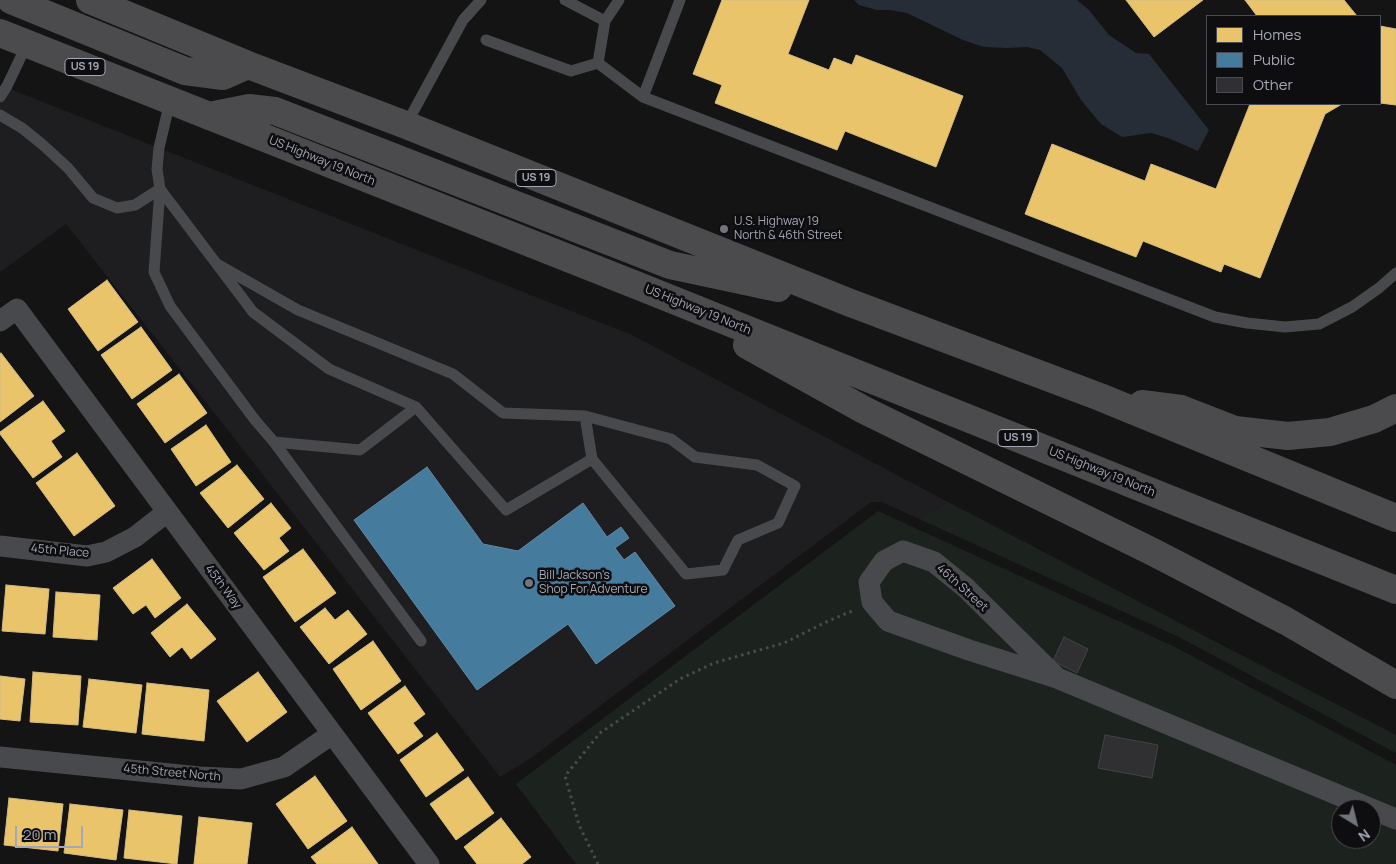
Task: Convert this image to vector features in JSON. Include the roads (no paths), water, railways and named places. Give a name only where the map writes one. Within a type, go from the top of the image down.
[{"type":"highway","points":[[11,0],[185,71],[223,76],[248,64]]},
{"type":"highway","name":"US 19","points":[[90,0],[848,302],[1100,397],[1396,518]]},
{"type":"highway","name":"US Highway 19 North","points":[[0,33],[641,287],[1396,590]]},
{"type":"highway","points":[[209,116],[249,108],[275,111],[670,265],[848,302]]},
{"type":"highway","points":[[641,287],[864,410],[1145,547],[1277,616],[1396,685]]},
{"type":"highway","points":[[1100,397],[1181,409],[1235,430],[1288,436],[1330,432],[1374,419],[1396,408]]},
{"type":"street","name":"45th Way","points":[[8,315],[168,512],[429,864]]},
{"type":"street","name":"45th Place","points":[[0,546],[87,556],[97,554],[106,552],[135,537],[168,512]]},
{"type":"street","name":"46th Street","points":[[1057,678],[966,588],[934,562],[903,551],[884,561],[870,582],[872,602],[888,621],[969,650],[1057,678],[1396,819]]},
{"type":"street","name":"45th Street North","points":[[0,757],[200,777],[241,779],[284,767],[332,734]]},
{"type":"lane","points":[[406,125],[463,20],[482,0]]},
{"type":"lane","points":[[565,0],[605,21]]},
{"type":"lane","points":[[598,63],[605,21],[619,0]]},
{"type":"lane","points":[[643,97],[680,0]]},
{"type":"lane","points":[[486,40],[571,71],[598,63]]},
{"type":"lane","points":[[0,97],[8,86],[27,44]]},
{"type":"lane","points":[[598,63],[643,97],[1216,317],[1285,327],[1318,324],[1352,307],[1396,273]]},
{"type":"lane","points":[[170,100],[159,148],[157,169],[160,189],[154,272],[170,306],[255,420],[274,442],[421,642]]},
{"type":"lane","points":[[0,115],[22,128],[43,145],[68,168],[94,198],[117,208],[135,205],[160,189]]},
{"type":"lane","points":[[160,189],[253,312],[329,369],[416,407],[506,510],[592,459]]},
{"type":"lane","points":[[217,264],[298,310],[453,374],[503,414],[585,416],[671,439],[695,457],[757,465],[795,486],[778,523],[738,540],[723,570],[686,574],[592,459],[585,416]]},
{"type":"lane","points":[[274,442],[360,450],[416,407]]},
{"type":"place","name":"U.S. Highway 19 North & 46th Street","points":[[724,229]]},
{"type":"place","name":"Bill Jackson's Shop For Adventure","points":[[529,583]]}]
